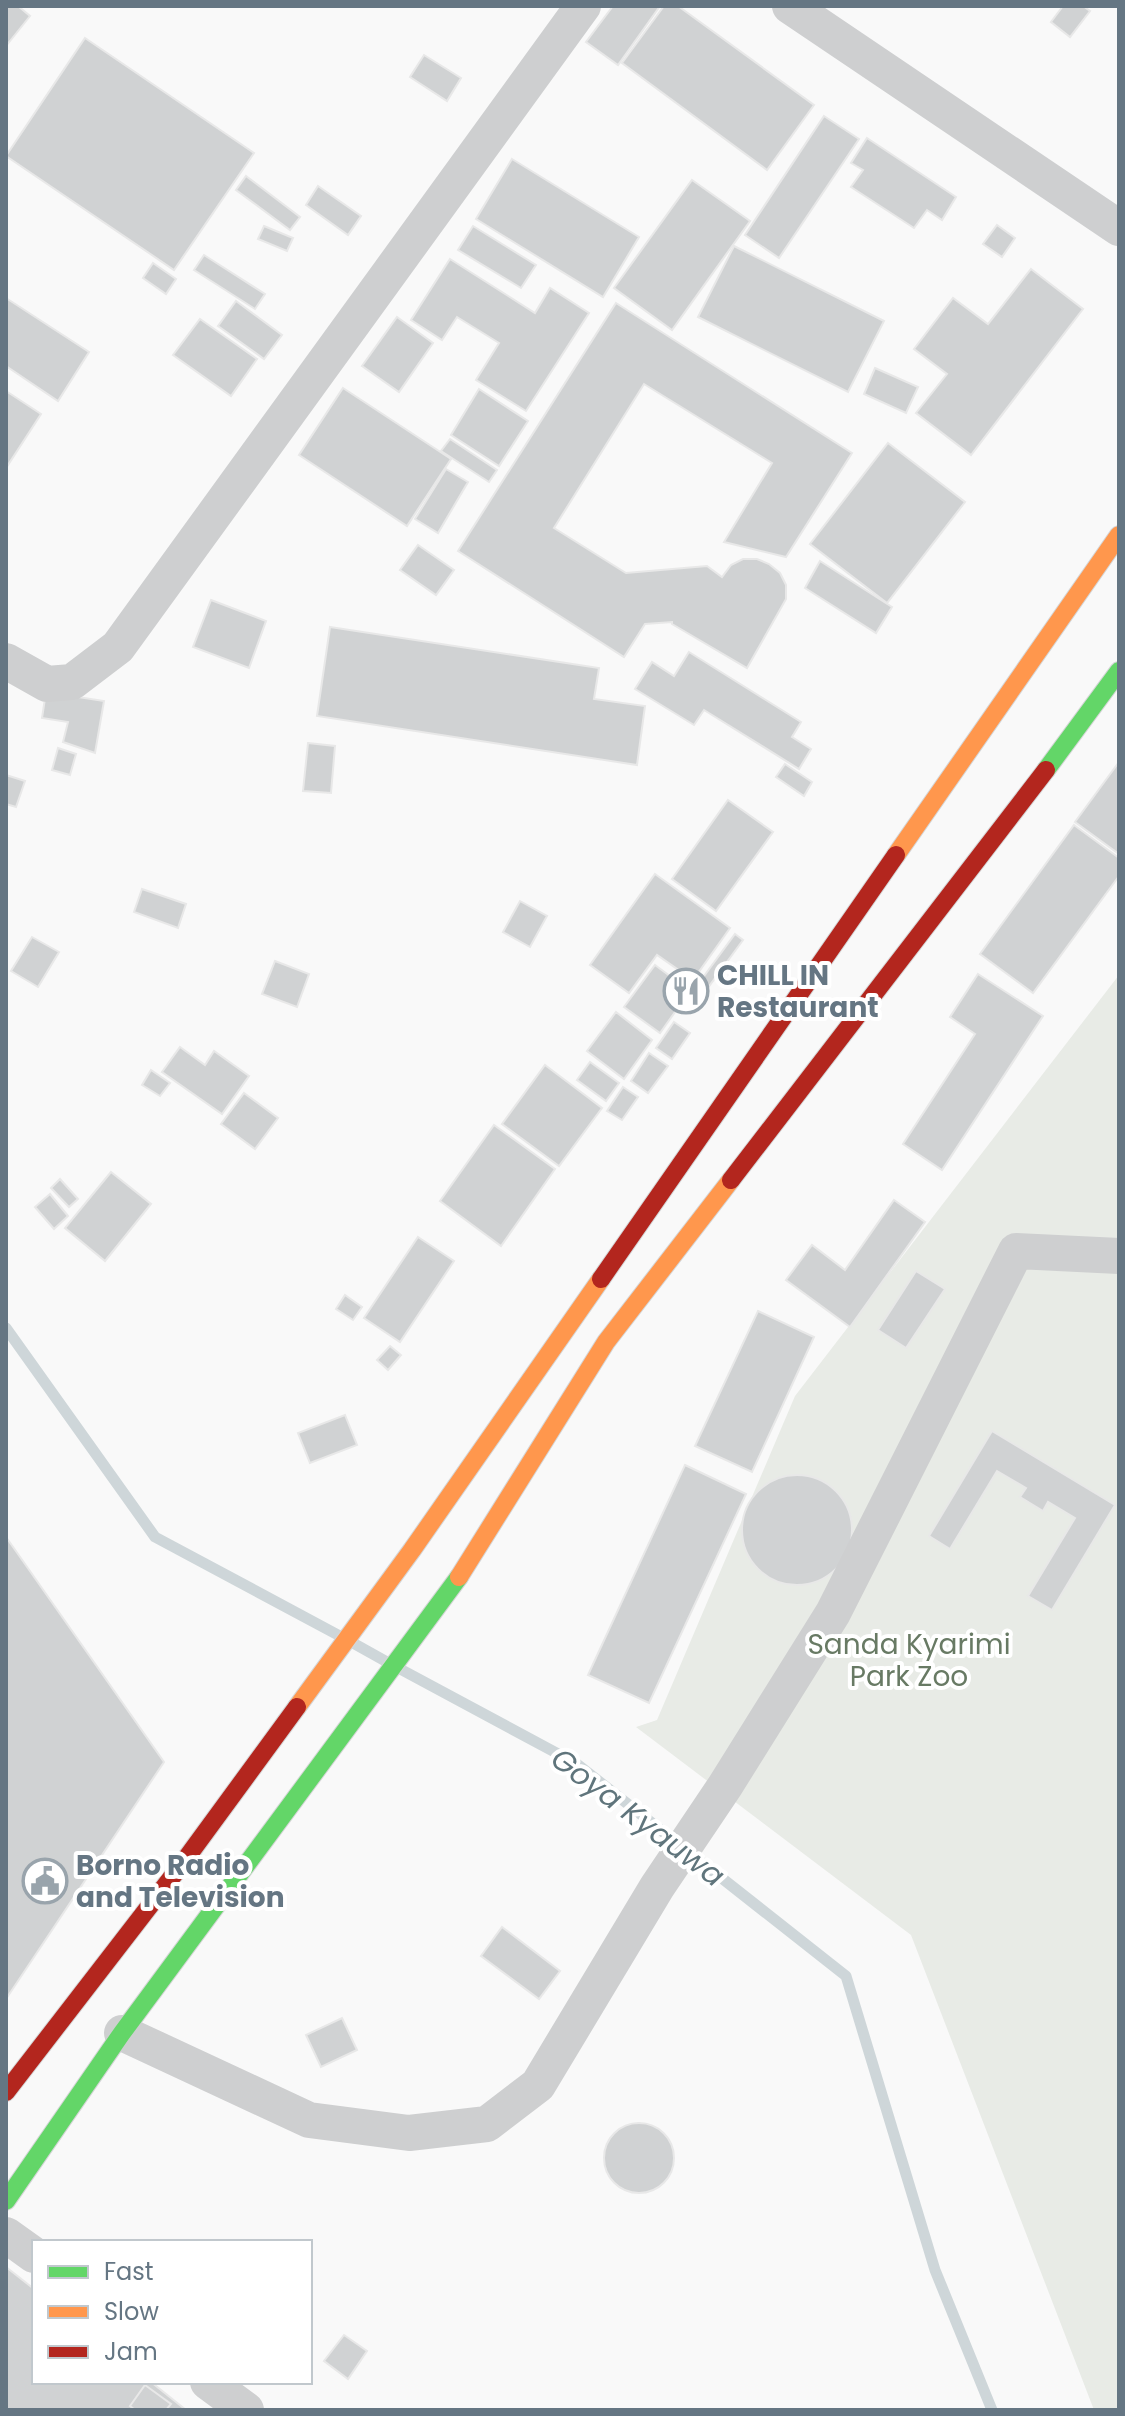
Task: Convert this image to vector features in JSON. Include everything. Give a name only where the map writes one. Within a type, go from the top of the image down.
[{"type":"main road","points":[[6,2092],[182,1864],[412,1550],[1119,535]]},
{"type":"main road","points":[[6,2201],[122,2033],[456,1582],[606,1342],[1077,730],[1119,671]]},
{"type":"main road","points":[[1077,730],[1105,717]]},
{"type":"street","points":[[6,661],[47,684],[72,682],[118,647],[583,6]]},
{"type":"street","points":[[790,6],[1119,228]]},
{"type":"street","points":[[122,2033],[309,2120],[409,2133],[487,2124],[538,2085],[657,1887],[725,1786],[833,1613],[1016,1251],[1119,1256]]},
{"type":"street","points":[[6,2235],[32,2254]]},
{"type":"street","points":[[211,2384],[246,2410]]},
{"type":"green space","name":"Sanda Kyarimi Park Zoo","points":[[1119,975],[1119,2410],[1094,2410],[911,1935],[636,1727],[657,1720],[795,1396]]},
{"type":"building","points":[[6,6],[18,6],[30,16],[6,46]]},
{"type":"building","points":[[613,6],[660,6],[618,65],[586,42]]},
{"type":"building","points":[[664,6],[678,6],[814,105],[767,170],[622,63]]},
{"type":"building","points":[[1063,6],[1083,6],[1090,11],[1070,37],[1051,22]]},
{"type":"building","points":[[85,38],[254,153],[174,270],[6,156]]},
{"type":"building","points":[[424,55],[461,78],[447,101],[410,77]]},
{"type":"building","points":[[824,116],[859,139],[779,258],[745,235]]},
{"type":"building","points":[[867,138],[956,197],[942,220],[927,210],[914,228],[851,187],[863,170],[851,163]]},
{"type":"building","points":[[512,159],[639,237],[603,297],[476,219]]},
{"type":"building","points":[[246,176],[300,217],[290,230],[236,190]]},
{"type":"building","points":[[692,180],[750,221],[672,330],[614,288]]},
{"type":"building","points":[[318,186],[361,216],[348,235],[306,205]]},
{"type":"building","points":[[997,225],[1015,238],[1002,257],[983,244]]},
{"type":"building","points":[[264,226],[293,238],[287,251],[258,239]]},
{"type":"building","points":[[473,226],[536,265],[521,288],[458,250]]},
{"type":"building","points":[[734,246],[884,321],[848,392],[698,317]]},
{"type":"building","points":[[204,255],[265,294],[255,309],[194,270]]},
{"type":"building","points":[[450,259],[535,313],[550,288],[589,313],[526,411],[476,380],[499,343],[457,317],[442,340],[411,320]]},
{"type":"building","points":[[153,263],[176,279],[166,294],[143,278]]},
{"type":"building","points":[[1031,269],[1083,309],[971,455],[916,413],[947,374],[914,349],[953,298],[988,324]]},
{"type":"building","points":[[6,298],[89,352],[58,401],[6,366]]},
{"type":"building","points":[[236,301],[282,335],[264,359],[218,326]]},
{"type":"building","points":[[616,303],[852,453],[786,557],[724,542],[772,463],[644,384],[554,528],[626,573],[707,566],[722,577],[731,565],[743,559],[757,559],[769,564],[780,573],[786,585],[786,599],[747,668],[672,622],[645,624],[624,657],[458,551]]},
{"type":"building","points":[[397,317],[433,343],[399,392],[362,366]]},
{"type":"building","points":[[200,319],[257,359],[231,396],[173,355]]},
{"type":"building","points":[[875,368],[918,387],[906,413],[864,394]]},
{"type":"building","points":[[343,388],[451,459],[407,526],[299,455]]},
{"type":"building","points":[[479,389],[528,421],[499,466],[451,435]]},
{"type":"building","points":[[6,391],[41,414],[6,468]]},
{"type":"building","points":[[450,439],[497,470],[489,482],[441,451]]},
{"type":"building","points":[[888,443],[965,502],[887,603],[810,544]]},
{"type":"building","points":[[446,469],[468,482],[438,533],[415,519]]},
{"type":"building","points":[[418,545],[454,570],[436,595],[400,570]]},
{"type":"building","points":[[820,561],[892,607],[876,633],[805,588]]},
{"type":"building","points":[[211,600],[266,621],[249,668],[193,647]]},
{"type":"building","points":[[330,627],[599,668],[594,699],[645,706],[637,765],[317,716]]},
{"type":"building","points":[[689,652],[801,722],[792,737],[811,749],[799,769],[704,710],[694,725],[635,689],[652,662],[674,676]]},
{"type":"building","points":[[46,692],[104,701],[95,753],[63,742],[68,722],[42,718]]},
{"type":"building","points":[[308,743],[335,746],[331,793],[303,791]]},
{"type":"building","points":[[58,748],[76,754],[70,775],[52,770]]},
{"type":"building","points":[[1119,762],[1119,854],[1075,822]]},
{"type":"building","points":[[785,764],[812,782],[804,796],[776,777]]},
{"type":"building","points":[[6,775],[25,781],[16,807],[6,804]]},
{"type":"building","points":[[728,800],[773,832],[716,911],[672,879]]},
{"type":"building","points":[[1074,825],[1119,858],[1119,876],[1033,993],[980,954]]},
{"type":"building","points":[[655,874],[730,928],[693,980],[657,955],[629,993],[590,965]]},
{"type":"building","points":[[142,889],[186,904],[178,928],[134,912]]},
{"type":"building","points":[[520,901],[547,916],[530,947],[503,932]]},
{"type":"building","points":[[735,934],[743,940],[704,993],[696,987]]},
{"type":"building","points":[[32,937],[59,952],[38,987],[11,971]]},
{"type":"building","points":[[275,961],[309,974],[297,1007],[262,994]]},
{"type":"building","points":[[655,965],[690,991],[660,1033],[624,1007]]},
{"type":"building","points":[[978,974],[1043,1016],[942,1170],[903,1144],[975,1034],[950,1017]]},
{"type":"building","points":[[616,1012],[652,1040],[624,1079],[587,1051]]},
{"type":"building","points":[[674,1022],[690,1033],[672,1059],[656,1048]]},
{"type":"building","points":[[180,1047],[205,1065],[214,1051],[249,1076],[222,1114],[162,1072]]},
{"type":"building","points":[[649,1053],[668,1066],[648,1093],[631,1081]]},
{"type":"building","points":[[590,1062],[619,1083],[606,1101],[577,1080]]},
{"type":"building","points":[[545,1065],[602,1108],[559,1166],[502,1124]]},
{"type":"building","points":[[151,1070],[170,1083],[160,1096],[142,1085]]},
{"type":"building","points":[[623,1087],[638,1097],[622,1120],[607,1111]]},
{"type":"building","points":[[244,1093],[278,1118],[255,1149],[221,1124]]},
{"type":"building","points":[[494,1125],[555,1169],[501,1246],[440,1201]]},
{"type":"building","points":[[111,1172],[151,1204],[105,1261],[65,1228]]},
{"type":"building","points":[[60,1179],[78,1199],[69,1207],[51,1188]]},
{"type":"building","points":[[50,1194],[68,1216],[54,1229],[35,1207]]},
{"type":"building","points":[[894,1200],[925,1222],[850,1327],[786,1280],[812,1245],[845,1270]]},
{"type":"building","points":[[418,1237],[454,1261],[400,1342],[364,1318]]},
{"type":"building","points":[[916,1271],[945,1289],[906,1348],[878,1330]]},
{"type":"building","points":[[345,1295],[362,1307],[353,1320],[336,1309]]},
{"type":"building","points":[[758,1311],[814,1337],[752,1472],[695,1446]]},
{"type":"building","points":[[390,1346],[401,1355],[388,1370],[377,1360]]},
{"type":"building","points":[[345,1415],[357,1445],[310,1463],[298,1433]]},
{"type":"building","points":[[992,1431],[1115,1505],[1052,1610],[1028,1596],[1075,1518],[1048,1502],[1043,1511],[1020,1497],[1026,1488],[997,1471],[950,1549],[929,1536]]},
{"type":"building","points":[[685,1465],[746,1494],[649,1703],[588,1675]]},
{"type":"building","points":[[797,1475],[818,1479],[836,1491],[848,1509],[852,1530],[848,1551],[836,1569],[818,1581],[797,1585],[776,1581],[758,1569],[746,1551],[742,1530],[746,1509],[758,1491],[776,1479]]},
{"type":"building","name":"Borno Radio and Television","points":[[6,1537],[164,1762],[6,1999]]},
{"type":"building","points":[[502,1927],[560,1971],[539,1999],[481,1956]]},
{"type":"building","points":[[342,2018],[357,2050],[321,2067],[306,2035]]},
{"type":"building","points":[[639,2123],[664,2133],[674,2158],[664,2183],[639,2193],[614,2183],[604,2158],[614,2133]]},
{"type":"building","points":[[6,2267],[32,2287],[32,2384],[154,2384],[186,2410],[6,2410]]},
{"type":"building","points":[[344,2335],[367,2351],[348,2379],[324,2361]]},
{"type":"building","points":[[145,2385],[171,2404],[166,2410],[135,2410],[130,2406]]},
{"type":"waterway","name":"Goya Kyauwa","points":[[6,1328],[155,1537],[338,1635]]},
{"type":"waterway","name":"Goya Kyauwa","points":[[353,1643],[387,1662]]},
{"type":"waterway","name":"Goya Kyauwa","points":[[402,1670],[577,1764],[846,1976],[935,2270],[992,2410]]},
{"type":"traffic: fast","points":[[1046,770],[1119,671]]},
{"type":"traffic: fast","points":[[6,2201],[122,2033],[459,1577]]},
{"type":"traffic: slow","points":[[896,855],[1119,535]]},
{"type":"traffic: slow","points":[[459,1577],[606,1342],[731,1180]]},
{"type":"traffic: slow","points":[[297,1707],[412,1550],[601,1279]]},
{"type":"traffic: jam","points":[[731,1180],[1046,770]]},
{"type":"traffic: jam","points":[[601,1279],[896,855]]},
{"type":"traffic: jam","points":[[6,2092],[182,1864],[297,1707]]},
{"type":"place","name":"CHILL IN Restaurant","points":[[686,991]]},
{"type":"place","name":"Borno Radio and Television","points":[[45,1881]]}]
